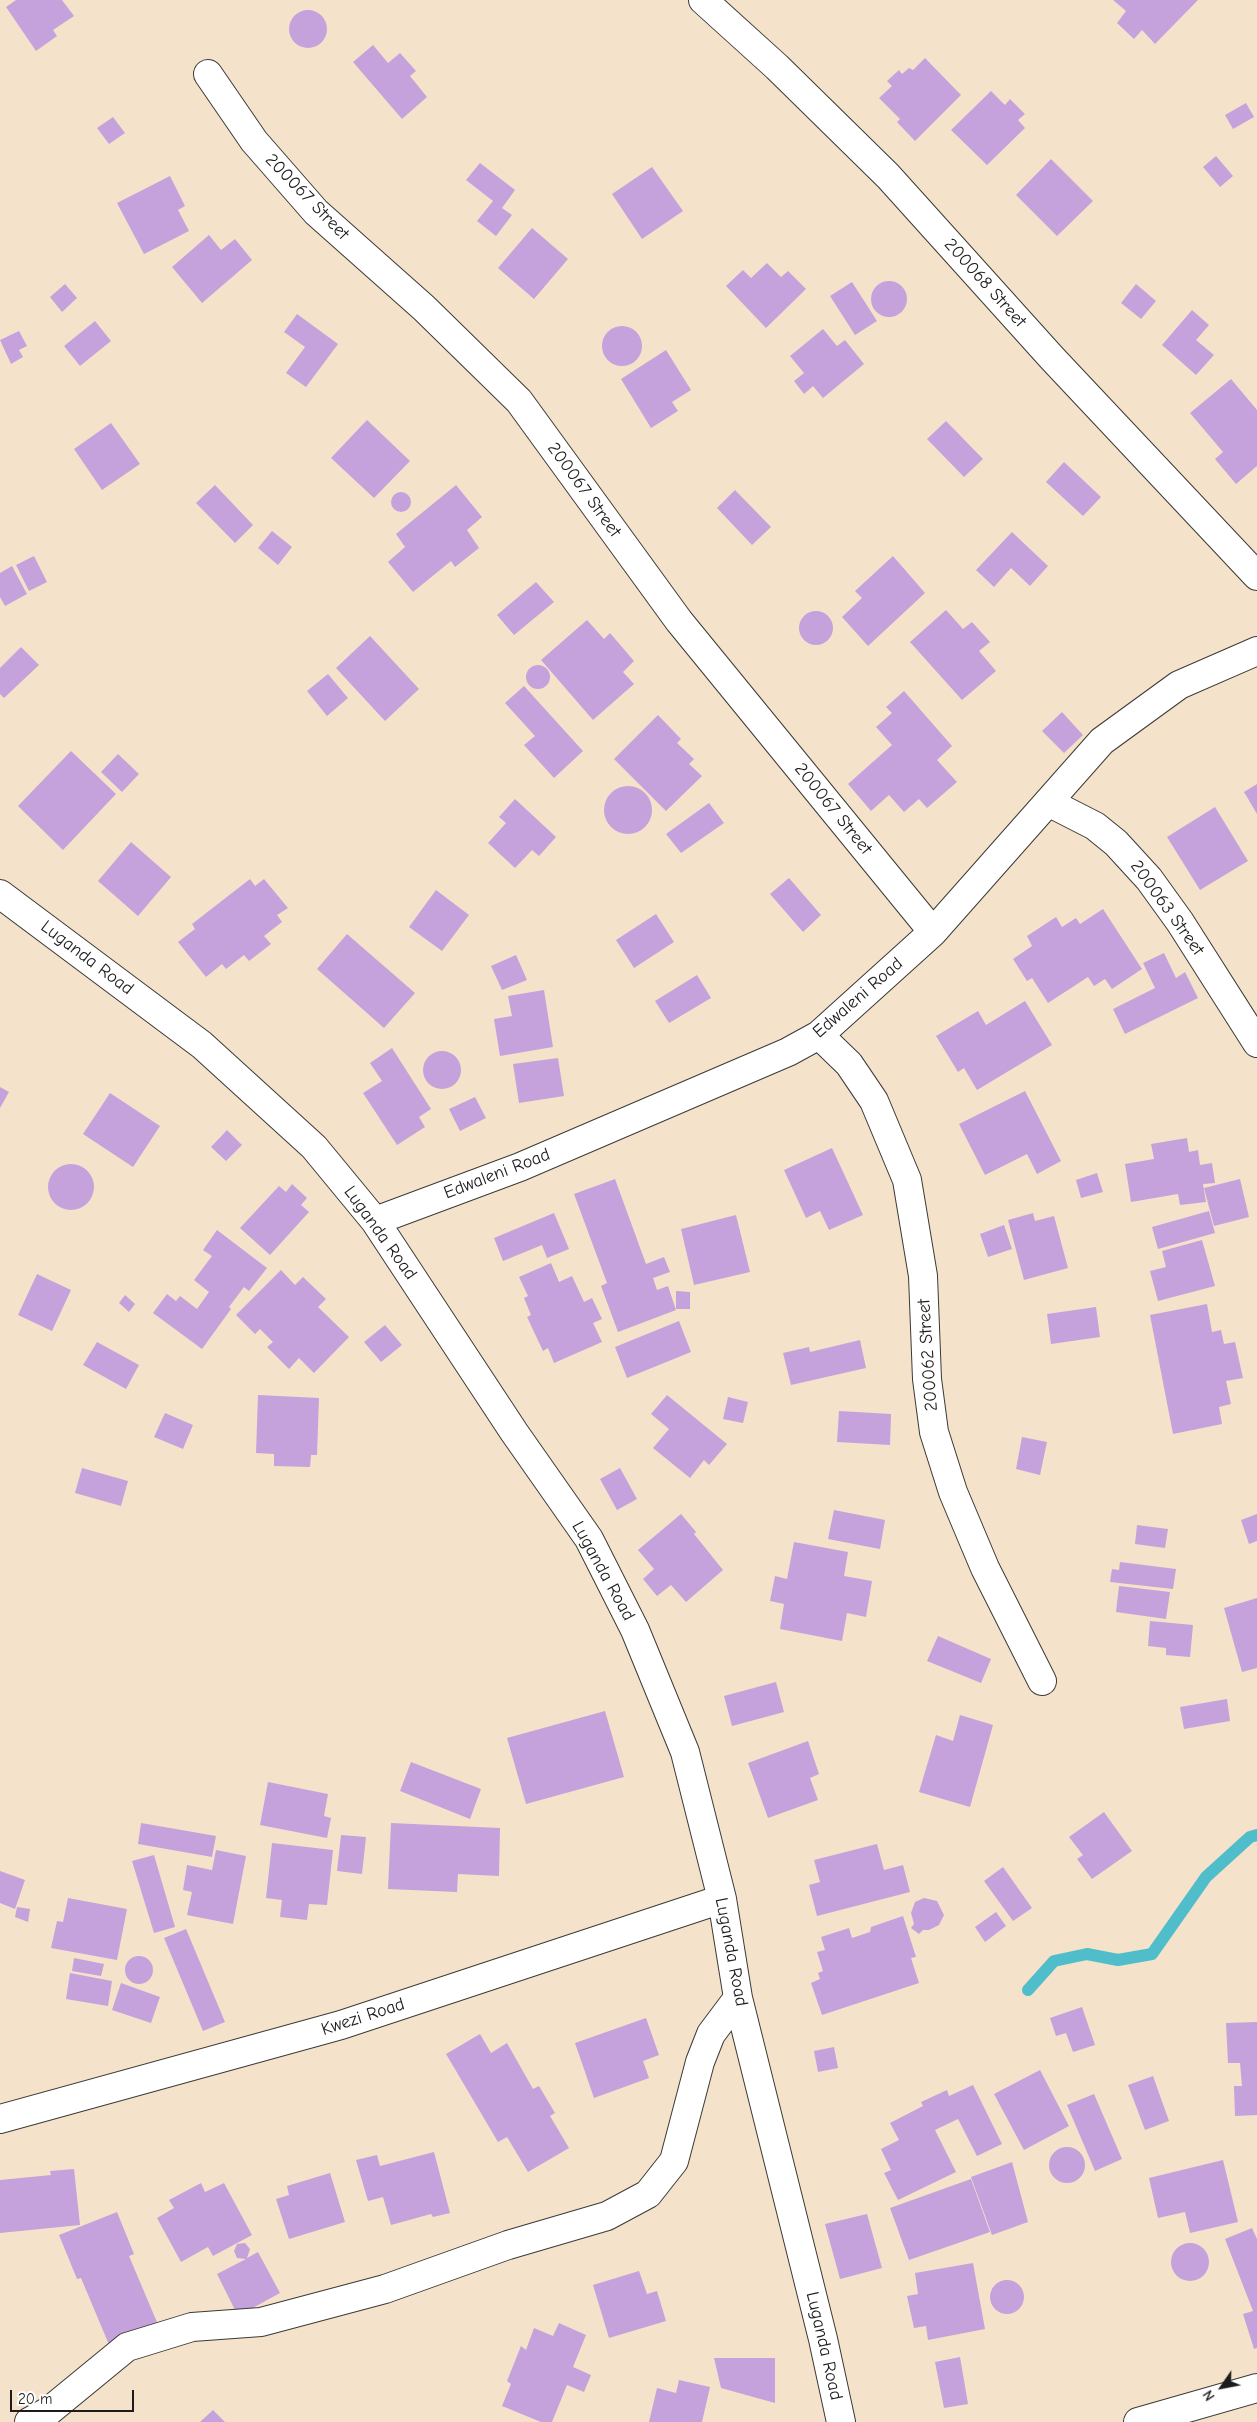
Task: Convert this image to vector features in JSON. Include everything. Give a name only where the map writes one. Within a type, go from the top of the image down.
[{"type":"street","name":"200068 Street","points":[[703,0],[777,67],[888,176],[1052,358],[1257,576]]},
{"type":"street","name":"200067 Street","points":[[208,74],[254,141],[316,212],[424,308],[519,401],[679,621],[933,932]]},
{"type":"street","name":"Edwaleni Road","points":[[375,1221],[520,1167],[788,1052],[819,1035],[933,932],[1102,742],[1179,685],[1257,651]]},
{"type":"street","name":"200063 Street","points":[[1048,802],[1095,826],[1116,843],[1149,879],[1180,922],[1257,1043]]},
{"type":"street","name":"Luganda Road","points":[[0,894],[202,1045],[314,1147],[375,1221],[514,1432],[593,1547],[635,1630],[686,1752],[722,1899],[738,1998],[823,2339],[841,2422]]},
{"type":"street","name":"200062 Street","points":[[819,1035],[849,1064],[874,1101],[907,1180],[923,1276],[927,1379],[934,1432],[953,1492],[985,1568],[1042,1681]]},
{"type":"street","name":"Kwezi Road","points":[[0,2119],[341,2025],[722,1899]]},
{"type":"street","points":[[29,2422],[49,2411],[127,2347],[192,2327],[261,2322],[385,2289],[508,2245],[607,2216],[648,2194],[674,2161],[700,2062],[711,2034],[738,1998]]},
{"type":"street","points":[[1138,2422],[1257,2388]]},
{"type":"building","points":[[16,0],[62,0],[74,16],[53,30],[57,36],[36,51],[6,7]]},
{"type":"building","points":[[1113,0],[1198,0],[1155,44],[1142,30],[1134,39],[1117,23],[1126,11]]},
{"type":"building","points":[[308,10],[322,15],[327,29],[322,43],[308,48],[294,43],[289,29],[294,15]]},
{"type":"building","points":[[373,45],[388,63],[400,53],[416,71],[410,76],[427,97],[402,119],[353,62]]},
{"type":"building","points":[[925,58],[961,95],[915,141],[897,122],[900,119],[879,98],[892,86],[887,81],[899,70],[902,74],[909,68],[913,70]]},
{"type":"building","points":[[991,91],[1005,105],[1010,99],[1025,114],[1018,120],[1025,128],[987,165],[951,130]]},
{"type":"building","points":[[1246,103],[1254,117],[1233,129],[1225,115]]},
{"type":"building","points":[[113,117],[125,133],[109,144],[97,128]]},
{"type":"building","points":[[1216,156],[1233,176],[1220,187],[1203,167]]},
{"type":"building","points":[[1051,159],[1093,201],[1057,236],[1016,195]]},
{"type":"building","points":[[480,163],[515,190],[502,208],[512,215],[496,236],[477,221],[493,201],[466,180]]},
{"type":"building","points":[[652,167],[683,211],[642,239],[612,194]]},
{"type":"building","points":[[170,176],[185,206],[178,210],[189,231],[144,254],[117,203]]},
{"type":"building","points":[[532,228],[568,259],[534,299],[498,268]]},
{"type":"building","points":[[209,235],[221,250],[235,239],[252,260],[202,303],[172,267]]},
{"type":"building","points":[[767,263],[781,277],[788,271],[806,289],[766,328],[726,286],[743,270],[751,278]]},
{"type":"building","points":[[889,281],[901,287],[907,299],[901,311],[889,317],[877,311],[871,299],[877,287]]},
{"type":"building","points":[[852,282],[877,321],[855,335],[830,296]]},
{"type":"building","points":[[65,284],[77,298],[62,312],[50,297]]},
{"type":"building","points":[[1136,284],[1156,301],[1141,319],[1121,303]]},
{"type":"building","points":[[1192,310],[1209,325],[1196,340],[1214,355],[1196,375],[1162,345]]},
{"type":"building","points":[[297,314],[338,344],[306,387],[286,373],[305,347],[284,332]]},
{"type":"building","points":[[95,321],[111,341],[80,366],[64,346]]},
{"type":"building","points":[[622,326],[636,332],[642,346],[636,360],[622,366],[608,360],[602,346],[608,332]]},
{"type":"building","points":[[823,329],[837,346],[845,340],[864,364],[823,398],[813,386],[804,394],[794,381],[804,373],[790,356]]},
{"type":"building","points":[[19,331],[27,346],[19,350],[23,357],[11,364],[0,340]]},
{"type":"building","points":[[666,350],[691,390],[672,402],[678,411],[651,428],[621,379]]},
{"type":"building","points":[[1231,379],[1257,410],[1257,466],[1236,484],[1215,459],[1223,452],[1190,413]]},
{"type":"building","points":[[367,420],[410,461],[374,498],[331,458]]},
{"type":"building","points":[[946,421],[983,459],[964,477],[927,439]]},
{"type":"building","points":[[111,423],[140,464],[102,490],[74,449]]},
{"type":"building","points":[[1064,462],[1101,497],[1083,516],[1046,482]]},
{"type":"building","points":[[215,485],[253,525],[235,543],[196,503]]},
{"type":"building","points":[[456,485],[482,517],[467,530],[479,548],[455,567],[451,561],[413,592],[388,562],[405,547],[396,534]]},
{"type":"building","points":[[735,490],[771,527],[752,545],[717,508]]},
{"type":"building","points":[[401,492],[408,495],[411,502],[408,509],[401,512],[394,509],[391,502],[394,495]]},
{"type":"building","points":[[272,531],[292,547],[278,565],[258,548]]},
{"type":"building","points":[[1012,532],[1048,566],[1030,586],[1011,568],[994,587],[976,570]]},
{"type":"building","points":[[34,556],[47,582],[29,591],[16,565]]},
{"type":"building","points":[[893,556],[925,593],[868,646],[842,617],[862,598],[855,591]]},
{"type":"building","points":[[12,566],[27,594],[5,606],[0,597],[0,573]]},
{"type":"building","points":[[536,582],[554,602],[514,635],[497,615]]},
{"type":"building","points":[[946,610],[963,629],[972,622],[990,642],[979,651],[996,671],[962,700],[910,642]]},
{"type":"building","points":[[816,611],[828,616],[833,628],[828,640],[816,645],[804,640],[799,628],[804,616]]},
{"type":"building","points":[[587,620],[604,639],[610,633],[634,661],[623,672],[634,684],[593,720],[541,660]]},
{"type":"building","points":[[370,636],[419,689],[385,721],[336,668]]},
{"type":"building","points":[[21,647],[39,665],[4,698],[0,694],[0,668]]},
{"type":"building","points":[[538,665],[547,668],[550,677],[547,686],[538,689],[529,686],[526,677],[529,668]]},
{"type":"building","points":[[328,674],[348,698],[327,716],[307,691]]},
{"type":"building","points":[[524,686],[583,751],[554,778],[524,745],[535,736],[505,703]]},
{"type":"building","points":[[904,691],[952,746],[937,760],[957,782],[927,808],[919,799],[904,812],[889,795],[871,811],[848,784],[892,745],[876,727],[892,713],[886,707]]},
{"type":"building","points":[[1062,712],[1083,735],[1064,753],[1042,731]]},
{"type":"building","points":[[658,715],[681,739],[677,743],[694,759],[689,764],[702,776],[666,811],[614,759]]},
{"type":"building","points":[[71,751],[116,794],[63,850],[18,806]]},
{"type":"building","points":[[118,754],[139,774],[122,792],[101,772]]},
{"type":"building","points":[[1257,784],[1257,814],[1244,792]]},
{"type":"building","points":[[623,786],[633,786],[645,793],[652,805],[652,815],[645,827],[633,834],[623,834],[615,830],[608,823],[604,815],[604,805],[608,797],[615,790]]},
{"type":"building","points":[[515,799],[556,837],[539,856],[532,850],[515,868],[488,843],[506,823],[499,817]]},
{"type":"building","points":[[709,803],[724,823],[681,853],[666,834]]},
{"type":"building","points":[[1215,807],[1248,861],[1200,890],[1167,837]]},
{"type":"building","points":[[131,842],[171,877],[138,916],[98,881]]},
{"type":"building","points":[[789,878],[821,915],[803,932],[770,894]]},
{"type":"building","points":[[250,879],[255,886],[264,879],[288,908],[277,915],[282,922],[264,936],[271,944],[249,961],[244,955],[226,969],[222,964],[206,977],[178,942],[195,929],[192,924]]},
{"type":"building","points":[[436,890],[469,915],[442,951],[409,927]]},
{"type":"building","points":[[1103,909],[1142,969],[1112,989],[1105,979],[1094,986],[1088,977],[1048,1003],[1032,978],[1027,981],[1013,959],[1032,946],[1027,936],[1056,917],[1062,927],[1076,918],[1080,924]]},
{"type":"building","points":[[656,914],[674,942],[634,968],[616,940]]},
{"type":"building","points":[[347,934],[415,993],[384,1028],[317,969]]},
{"type":"building","points":[[1164,953],[1176,978],[1185,972],[1198,998],[1125,1034],[1113,1009],[1155,988],[1143,963]]},
{"type":"building","points":[[516,955],[527,980],[502,990],[491,966]]},
{"type":"building","points":[[697,975],[711,998],[669,1023],[655,1001]]},
{"type":"building","points":[[544,990],[553,1047],[500,1056],[494,1019],[512,1016],[508,996]]},
{"type":"building","points":[[1025,1001],[1052,1045],[977,1090],[964,1068],[958,1072],[936,1036],[978,1011],[986,1025]]},
{"type":"building","points":[[392,1048],[431,1109],[419,1117],[425,1127],[397,1145],[363,1093],[382,1081],[370,1063]]},
{"type":"building","points":[[442,1051],[449,1052],[455,1057],[460,1063],[460,1077],[455,1083],[449,1088],[442,1089],[435,1088],[429,1083],[424,1077],[423,1070],[424,1063],[429,1057],[435,1052]]},
{"type":"building","points":[[558,1058],[564,1096],[519,1103],[513,1064]]},
{"type":"building","points":[[0,1087],[9,1092],[0,1108]]},
{"type":"building","points":[[1025,1091],[1061,1161],[1037,1174],[1027,1154],[985,1175],[959,1124]]},
{"type":"building","points":[[110,1093],[160,1126],[133,1167],[83,1134]]},
{"type":"building","points":[[475,1097],[486,1118],[460,1131],[449,1109]]},
{"type":"building","points":[[227,1130],[242,1145],[226,1161],[211,1147]]},
{"type":"building","points":[[1187,1138],[1189,1152],[1198,1150],[1200,1165],[1212,1163],[1215,1183],[1203,1184],[1206,1202],[1180,1205],[1178,1194],[1131,1202],[1125,1164],[1154,1159],[1151,1144]]},
{"type":"building","points":[[832,1148],[863,1215],[829,1230],[820,1211],[806,1218],[784,1170]]},
{"type":"building","points":[[71,1164],[84,1168],[90,1174],[94,1187],[90,1200],[84,1206],[71,1210],[58,1206],[52,1200],[48,1187],[52,1174],[58,1168]]},
{"type":"building","points":[[1097,1173],[1103,1192],[1081,1198],[1076,1180]]},
{"type":"building","points":[[615,1179],[646,1264],[664,1257],[670,1272],[653,1278],[657,1290],[668,1286],[676,1310],[618,1332],[601,1286],[607,1283],[574,1194]]},
{"type":"building","points":[[1240,1179],[1249,1217],[1214,1226],[1204,1188]]},
{"type":"building","points":[[292,1184],[307,1198],[301,1205],[309,1212],[270,1255],[240,1228],[279,1186],[286,1192]]},
{"type":"building","points":[[1209,1211],[1215,1233],[1158,1249],[1152,1227]]},
{"type":"building","points":[[554,1213],[569,1249],[547,1258],[542,1245],[503,1261],[494,1238]]},
{"type":"building","points":[[1033,1213],[1035,1221],[1054,1216],[1068,1268],[1024,1280],[1008,1220]]},
{"type":"building","points":[[736,1215],[750,1272],[694,1285],[681,1229]]},
{"type":"building","points":[[1004,1225],[1012,1249],[988,1257],[980,1234]]},
{"type":"building","points":[[217,1230],[267,1268],[249,1291],[244,1287],[229,1307],[231,1309],[202,1349],[153,1313],[167,1294],[176,1301],[180,1296],[197,1309],[209,1292],[194,1280],[212,1256],[203,1250]]},
{"type":"building","points":[[1202,1240],[1215,1286],[1158,1301],[1150,1271],[1166,1267],[1162,1251]]},
{"type":"building","points":[[551,1263],[559,1282],[572,1276],[584,1302],[592,1298],[602,1319],[593,1323],[602,1342],[554,1363],[548,1348],[543,1351],[527,1317],[531,1315],[524,1298],[528,1296],[519,1277]]},
{"type":"building","points":[[281,1270],[295,1285],[303,1277],[326,1299],[318,1307],[349,1337],[314,1373],[299,1358],[289,1369],[267,1347],[273,1342],[260,1329],[255,1334],[236,1315]]},
{"type":"building","points":[[37,1274],[71,1290],[52,1331],[18,1315]]},
{"type":"building","points":[[676,1291],[690,1292],[690,1309],[676,1309]]},
{"type":"building","points":[[125,1295],[135,1304],[129,1312],[119,1303]]},
{"type":"building","points":[[1207,1304],[1212,1332],[1221,1330],[1224,1344],[1235,1342],[1243,1378],[1226,1381],[1231,1404],[1219,1407],[1222,1424],[1173,1434],[1150,1315]]},
{"type":"building","points":[[1096,1307],[1100,1337],[1051,1344],[1047,1314]]},
{"type":"building","points":[[679,1321],[691,1352],[627,1378],[615,1347]]},
{"type":"building","points":[[385,1325],[402,1345],[381,1362],[364,1342]]},
{"type":"building","points":[[860,1340],[866,1368],[791,1385],[783,1353],[809,1347],[810,1352]]},
{"type":"building","points":[[97,1342],[139,1365],[126,1389],[83,1365]]},
{"type":"building","points":[[258,1395],[319,1398],[317,1455],[311,1455],[310,1467],[274,1466],[274,1454],[256,1453]]},
{"type":"building","points":[[667,1395],[727,1444],[709,1465],[704,1460],[690,1478],[653,1448],[669,1429],[651,1414]]},
{"type":"building","points":[[728,1397],[748,1402],[743,1423],[723,1419]]},
{"type":"building","points":[[839,1411],[891,1414],[890,1445],[837,1442]]},
{"type":"building","points":[[165,1413],[193,1425],[183,1449],[154,1437]]},
{"type":"building","points":[[1022,1437],[1047,1442],[1040,1475],[1016,1469]]},
{"type":"building","points":[[82,1468],[128,1481],[121,1506],[75,1493]]},
{"type":"building","points":[[620,1468],[637,1499],[617,1510],[600,1479]]},
{"type":"building","points":[[834,1510],[885,1520],[880,1549],[828,1539]]},
{"type":"building","points":[[681,1514],[696,1532],[694,1534],[723,1570],[686,1602],[671,1585],[657,1596],[643,1579],[654,1569],[638,1550]]},
{"type":"building","points":[[1257,1514],[1257,1541],[1249,1544],[1241,1520]]},
{"type":"building","points":[[1137,1525],[1168,1529],[1165,1548],[1135,1544]]},
{"type":"building","points":[[794,1542],[848,1552],[844,1576],[872,1581],[866,1617],[847,1613],[842,1641],[780,1629],[784,1604],[770,1601],[775,1576],[787,1579]]},
{"type":"building","points":[[1120,1562],[1176,1569],[1173,1589],[1110,1582],[1112,1569],[1119,1570]]},
{"type":"building","points":[[1119,1586],[1170,1592],[1166,1619],[1116,1612]]},
{"type":"building","points":[[1257,1598],[1257,1668],[1242,1672],[1224,1608]]},
{"type":"building","points":[[1150,1621],[1193,1625],[1190,1657],[1166,1655],[1166,1648],[1148,1646]]},
{"type":"building","points":[[938,1636],[991,1659],[981,1683],[927,1661]]},
{"type":"building","points":[[776,1682],[784,1712],[732,1726],[724,1696]]},
{"type":"building","points":[[1227,1699],[1230,1721],[1184,1729],[1180,1707]]},
{"type":"building","points":[[605,1711],[624,1777],[526,1804],[507,1738]]},
{"type":"building","points":[[960,1715],[993,1725],[970,1807],[919,1792],[936,1735],[953,1741]]},
{"type":"building","points":[[808,1741],[819,1774],[810,1778],[818,1800],[768,1818],[748,1763]]},
{"type":"building","points":[[411,1762],[481,1789],[470,1819],[400,1791]]},
{"type":"building","points":[[268,1782],[328,1794],[324,1816],[331,1818],[327,1838],[260,1825]]},
{"type":"building","points":[[1104,1812],[1132,1851],[1092,1879],[1077,1859],[1083,1855],[1069,1837]]},
{"type":"building","points":[[141,1823],[216,1836],[212,1857],[138,1844]]},
{"type":"building","points":[[391,1823],[500,1828],[499,1876],[458,1874],[457,1892],[388,1889]]},
{"type":"building","points":[[341,1835],[366,1837],[362,1874],[337,1871]]},
{"type":"building","points":[[272,1843],[333,1850],[327,1905],[309,1904],[307,1920],[280,1917],[282,1900],[266,1898]]},
{"type":"building","points":[[877,1844],[884,1870],[903,1865],[910,1892],[817,1916],[809,1885],[820,1882],[814,1860]]},
{"type":"building","points":[[216,1850],[246,1856],[233,1924],[187,1915],[192,1892],[183,1890],[187,1865],[212,1870]]},
{"type":"building","points":[[154,1855],[175,1927],[154,1933],[132,1861]]},
{"type":"building","points":[[1003,1867],[1032,1908],[1013,1921],[984,1881]]},
{"type":"building","points":[[0,1871],[25,1880],[15,1909],[0,1903]]},
{"type":"building","points":[[68,1898],[127,1909],[117,1960],[51,1948],[57,1921],[63,1922]]},
{"type":"building","points":[[924,1898],[937,1901],[944,1915],[939,1925],[929,1930],[923,1930],[919,1934],[911,1928],[914,1924],[911,1913],[915,1902]]},
{"type":"building","points":[[17,1907],[30,1909],[28,1922],[15,1917]]},
{"type":"building","points":[[996,1912],[1006,1926],[985,1942],[975,1927]]},
{"type":"building","points":[[903,1916],[916,1957],[911,1958],[919,1983],[822,2015],[811,1983],[820,1979],[818,1973],[823,1971],[817,1952],[825,1950],[821,1937],[849,1928],[852,1938],[870,1932],[871,1927]]},
{"type":"building","points":[[186,1929],[225,2022],[203,2031],[164,1938]]},
{"type":"building","points":[[139,1956],[149,1960],[153,1970],[149,1980],[139,1984],[129,1980],[125,1970],[129,1960]]},
{"type":"building","points":[[74,1958],[104,1964],[101,1976],[72,1971]]},
{"type":"building","points":[[70,1973],[112,1981],[108,2006],[66,1999]]},
{"type":"building","points":[[121,1983],[160,1997],[151,2023],[112,2010]]},
{"type":"building","points":[[1082,2007],[1095,2045],[1073,2052],[1066,2033],[1056,2036],[1050,2018]]},
{"type":"building","points":[[646,2018],[659,2055],[643,2061],[649,2078],[594,2098],[575,2043]]},
{"type":"building","points":[[1257,2022],[1257,2115],[1235,2116],[1234,2086],[1242,2086],[1240,2063],[1228,2063],[1226,2023]]},
{"type":"building","points":[[480,2034],[491,2053],[507,2043],[533,2089],[539,2086],[555,2113],[550,2116],[569,2148],[528,2172],[507,2137],[498,2142],[446,2054]]},
{"type":"building","points":[[834,2047],[838,2068],[818,2072],[814,2051]]},
{"type":"building","points":[[1040,2070],[1069,2126],[1024,2150],[994,2094]]},
{"type":"building","points":[[1153,2076],[1169,2121],[1145,2130],[1128,2085]]},
{"type":"building","points":[[973,2085],[1002,2144],[977,2156],[958,2119],[935,2130],[956,2172],[898,2200],[884,2173],[891,2170],[881,2149],[899,2140],[890,2123],[923,2106],[921,2102],[947,2090],[949,2096]]},
{"type":"building","points":[[1094,2094],[1122,2159],[1095,2171],[1067,2105]]},
{"type":"building","points":[[1067,2147],[1074,2148],[1080,2152],[1084,2158],[1084,2172],[1080,2178],[1074,2182],[1067,2183],[1060,2182],[1054,2178],[1050,2172],[1049,2165],[1050,2158],[1054,2152],[1060,2148]]},
{"type":"building","points":[[434,2152],[450,2213],[433,2217],[431,2214],[391,2225],[383,2197],[368,2201],[356,2160],[377,2155],[380,2166]]},
{"type":"building","points":[[1223,2160],[1238,2222],[1190,2233],[1185,2212],[1158,2218],[1149,2178]]},
{"type":"building","points":[[1012,2162],[1028,2222],[992,2235],[971,2177]]},
{"type":"building","points":[[74,2169],[80,2225],[0,2233],[0,2180],[51,2175],[50,2171]]},
{"type":"building","points":[[330,2173],[345,2222],[289,2239],[276,2199],[289,2195],[287,2186]]},
{"type":"building","points":[[971,2179],[990,2232],[909,2260],[890,2208]]},
{"type":"building","points":[[201,2183],[205,2192],[224,2183],[252,2235],[213,2256],[208,2247],[181,2262],[157,2218],[174,2208],[169,2200]]},
{"type":"building","points":[[117,2212],[134,2254],[129,2256],[159,2327],[110,2347],[81,2278],[77,2279],[59,2235]]},
{"type":"building","points":[[867,2214],[882,2268],[840,2279],[825,2224]]},
{"type":"building","points":[[1252,2228],[1257,2239],[1257,2348],[1254,2349],[1243,2314],[1253,2311],[1225,2239]]},
{"type":"building","points":[[245,2243],[250,2249],[247,2258],[258,2252],[280,2293],[238,2316],[217,2274],[246,2259],[237,2258],[234,2251],[237,2244]]},
{"type":"building","points":[[1190,2243],[1203,2249],[1209,2262],[1203,2275],[1190,2281],[1177,2275],[1171,2262],[1177,2249]]},
{"type":"building","points":[[973,2263],[985,2329],[928,2340],[926,2326],[914,2328],[907,2296],[918,2294],[915,2273]]},
{"type":"building","points":[[639,2271],[647,2294],[657,2291],[666,2321],[609,2338],[593,2285]]},
{"type":"building","points":[[1007,2280],[1014,2281],[1019,2285],[1023,2290],[1023,2304],[1019,2309],[1014,2313],[1007,2314],[1000,2313],[995,2309],[991,2304],[990,2297],[991,2290],[995,2285],[1000,2281]]},
{"type":"building","points":[[559,2323],[586,2335],[573,2367],[591,2375],[584,2392],[567,2385],[552,2422],[541,2422],[502,2406],[511,2384],[507,2381],[521,2346],[526,2350],[534,2328],[553,2336]]},
{"type":"building","points":[[960,2357],[968,2404],[944,2408],[935,2362]]},
{"type":"building","points":[[714,2358],[775,2358],[775,2403],[721,2388]]},
{"type":"building","points":[[679,2380],[710,2387],[702,2422],[649,2422],[657,2388],[676,2393]]},
{"type":"building","points":[[213,2410],[225,2422],[200,2422]]},
{"type":"waterway","points":[[1028,1990],[1054,1961],[1087,1954],[1118,1960],[1152,1954],[1206,1877],[1250,1837],[1257,1835]]}]
